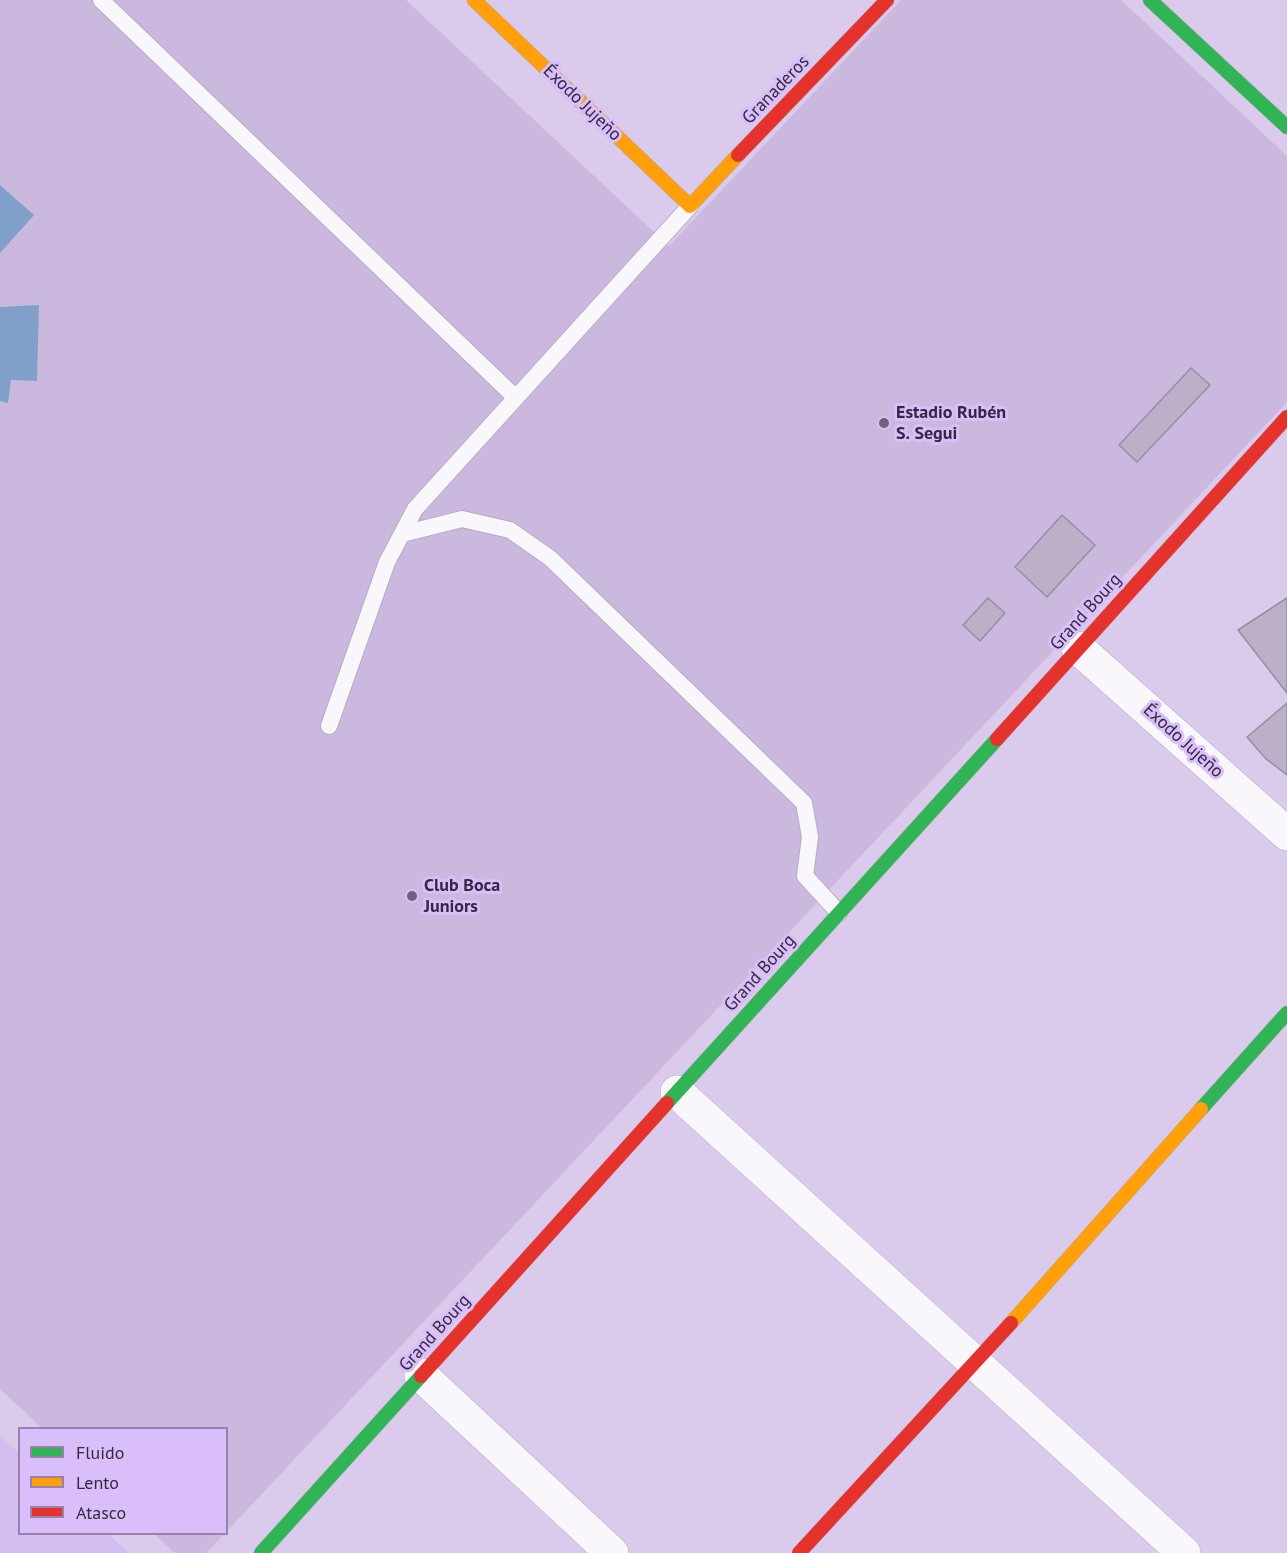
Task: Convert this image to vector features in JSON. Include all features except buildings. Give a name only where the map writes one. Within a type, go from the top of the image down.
[{"type":"street","name":"Éxodo Jujeño","points":[[474,0],[690,206]]},
{"type":"street","name":"Granaderos","points":[[690,206],[887,0]]},
{"type":"street","points":[[1150,0],[1287,127]]},
{"type":"street","name":"Grand Bourg","points":[[261,1553],[1287,417]]},
{"type":"street","name":"Éxodo Jujeño","points":[[1078,648],[1287,834]]},
{"type":"street","points":[[799,1553],[975,1363],[1287,1012]]},
{"type":"street","points":[[677,1092],[1184,1553]]},
{"type":"street","points":[[421,1375],[612,1553]]},
{"type":"lane","points":[[101,0],[516,398]]},
{"type":"lane","points":[[329,726],[387,562],[415,509],[690,206]]},
{"type":"lane","points":[[402,534],[462,519],[510,530],[550,558],[804,803],[810,837],[805,876],[839,913]]},
{"type":"shaded area","name":"Club Boca Juniors","points":[[0,0],[406,0],[669,246],[901,0],[1121,0],[1287,156],[1287,402],[228,1530],[228,1427],[41,1427],[0,1389]]},
{"type":"shaded area","points":[[0,1436],[18,1452],[18,1535],[109,1535],[129,1553],[0,1553]]},
{"type":"shaded area","points":[[155,1535],[223,1535],[206,1553],[175,1553]]},
{"type":"water","points":[[0,185],[34,215],[0,253]]},
{"type":"water","points":[[39,305],[37,381],[11,380],[8,403],[0,401],[0,307]]},
{"type":"traffic: fast","points":[[1150,0],[1287,127]]},
{"type":"traffic: fast","points":[[667,1103],[997,739]]},
{"type":"traffic: fast","points":[[1201,1109],[1287,1013]]},
{"type":"traffic: fast","points":[[261,1553],[421,1376]]},
{"type":"traffic: slow","points":[[474,0],[690,206],[738,155]]},
{"type":"traffic: slow","points":[[1011,1323],[1201,1109]]},
{"type":"traffic: jam","points":[[738,155],[887,0]]},
{"type":"traffic: jam","points":[[997,739],[1287,417]]},
{"type":"traffic: jam","points":[[421,1376],[667,1103]]},
{"type":"traffic: jam","points":[[799,1553],[1011,1323]]},
{"type":"place","name":"Estadio Rubén S. Segui","points":[[884,423]]},
{"type":"place","name":"Club Boca Juniors","points":[[412,896]]}]
